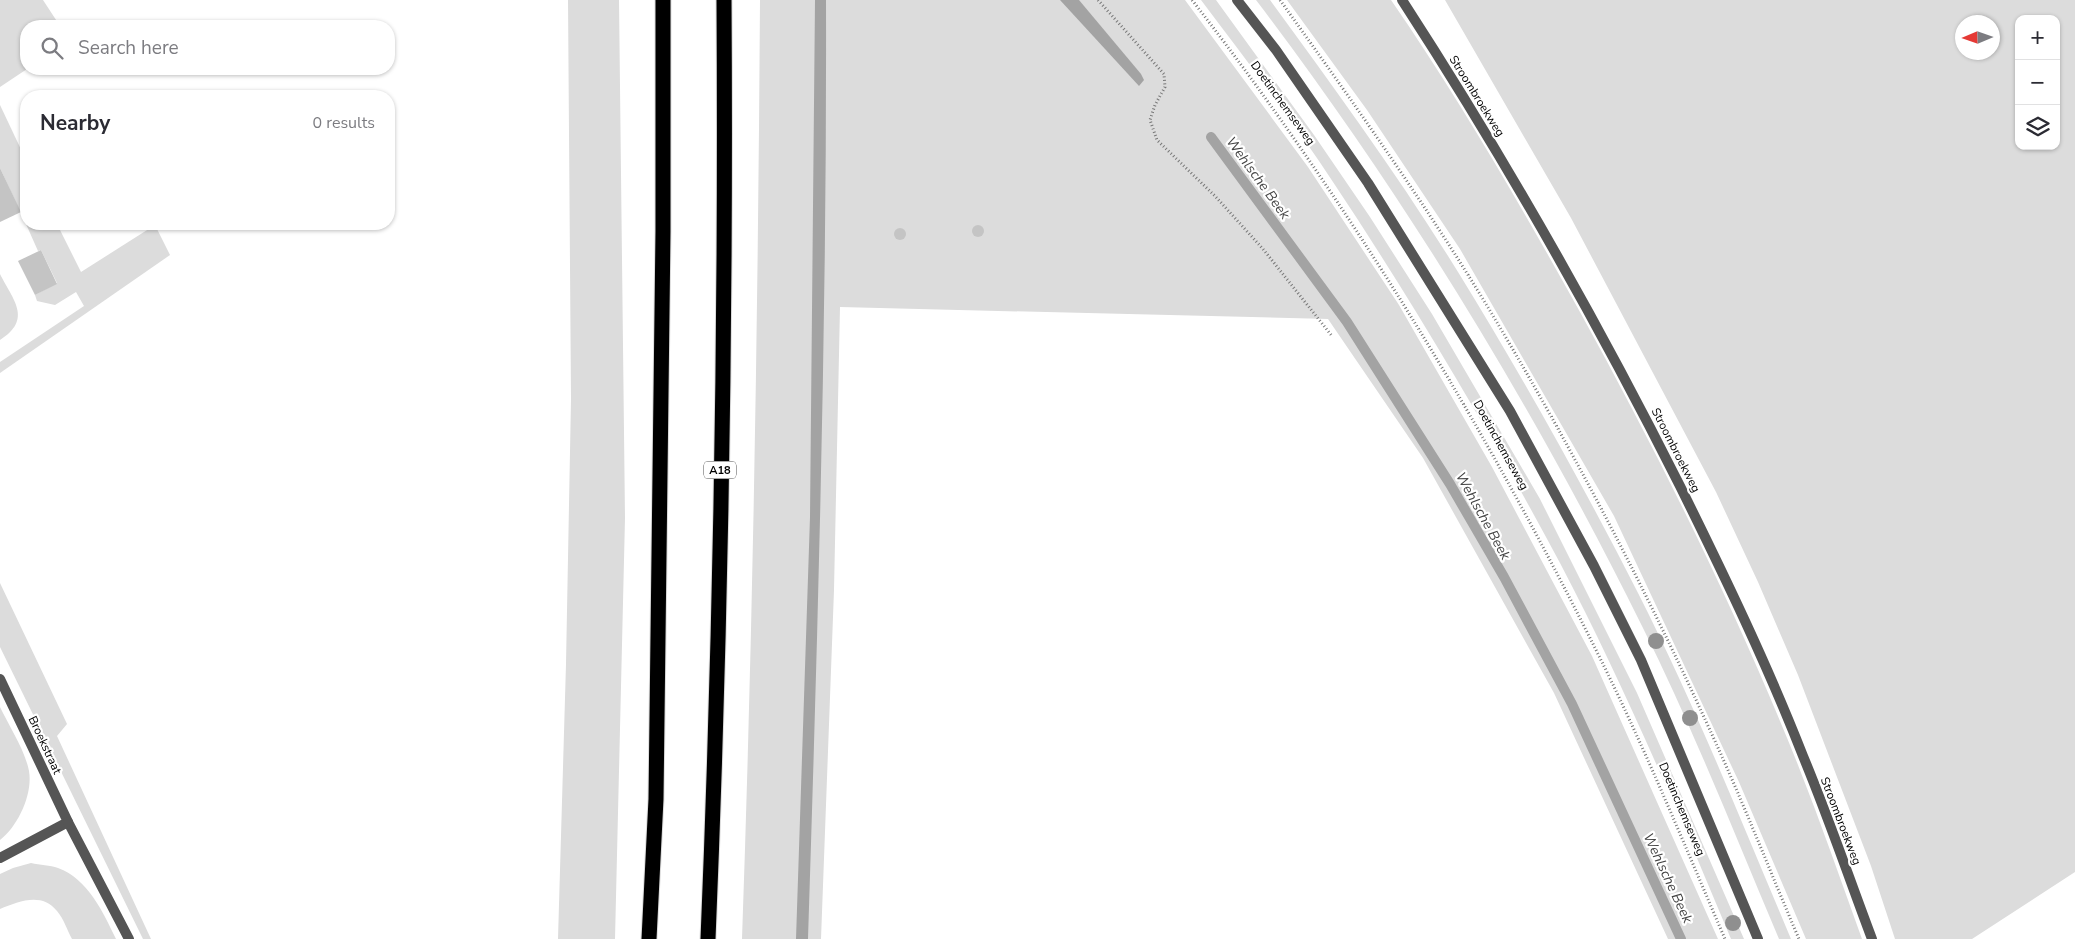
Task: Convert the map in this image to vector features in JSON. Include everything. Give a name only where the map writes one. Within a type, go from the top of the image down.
[{"type":"highway","points":[[649,939],[656,799],[663,231],[663,0]]},
{"type":"highway","name":"A18","points":[[708,939],[714,780],[725,217],[724,0]]},
{"type":"street","name":"Doetinchemseweg","points":[[1237,0],[1276,50],[1368,183],[1510,411],[1594,566],[1641,660],[1758,939]]},
{"type":"street","name":"Stroombroekweg","points":[[1402,0],[1454,80],[1547,234],[1641,407],[1722,570],[1803,754],[1872,939]]},
{"type":"street","name":"Broekstraat","points":[[0,679],[68,822],[129,939]]},
{"type":"street","points":[[0,858],[68,822]]},
{"type":"path","points":[[1098,0],[1164,74],[1165,87],[1150,120],[1157,140],[1215,196],[1263,249],[1332,336]]},
{"type":"path","name":"Doetinchemseweg","points":[[1192,0],[1265,97],[1358,230],[1460,396],[1540,541],[1602,662],[1655,777],[1725,939]]},
{"type":"shaded area","points":[[0,0],[43,0],[56,20],[20,20],[20,74],[0,87]]},
{"type":"shaded area","points":[[568,0],[619,0],[625,518],[615,939],[558,939],[571,399]]},
{"type":"shaded area","points":[[760,0],[1185,0],[1308,167],[1399,305],[1492,467],[1592,656],[1718,939],[1668,939],[1554,693],[1423,458],[1328,319],[840,307],[834,590],[821,939],[742,939],[754,470]]},
{"type":"shaded area","points":[[815,0],[826,0],[821,470],[808,939],[796,939],[810,517]]},
{"type":"shaded area","points":[[1060,0],[1079,0],[1141,74],[1144,80],[1139,86]]},
{"type":"shaded area","points":[[1201,0],[1216,0],[1314,135],[1370,217],[1432,314],[1540,499],[1637,693],[1744,939],[1731,939],[1670,796],[1584,609],[1480,419],[1395,277],[1335,185],[1253,68]]},
{"type":"shaded area","points":[[1256,0],[1270,0],[1367,134],[1436,237],[1528,390],[1595,511],[1659,635],[1717,764],[1791,939],[1779,939],[1661,664],[1557,463],[1464,304],[1415,226],[1311,74]]},
{"type":"shaded area","points":[[1287,0],[1391,0],[1466,115],[1580,312],[1640,423],[1723,592],[1798,765],[1862,939],[1806,939],[1739,782],[1614,516],[1460,249],[1367,110]]},
{"type":"shaded area","points":[[1445,0],[2075,0],[2075,872],[1972,939],[1895,939],[1871,866],[1798,675],[1758,582],[1716,492],[1571,218]]},
{"type":"shaded area","points":[[0,105],[20,147],[20,211],[0,168]]},
{"type":"shaded area","points":[[29,230],[60,230],[81,272],[147,230],[158,230],[170,255],[0,373],[0,362],[84,306],[76,292],[55,305],[37,301],[35,295],[57,283],[41,250],[38,251]]},
{"type":"shaded area","points":[[0,274],[14,301],[18,317],[16,324],[10,332],[0,340]]},
{"type":"shaded area","points":[[0,583],[67,724],[57,736],[151,939],[143,939],[0,647]]},
{"type":"shaded area","points":[[0,707],[24,755],[30,780],[23,809],[13,827],[0,840]]},
{"type":"shaded area","points":[[31,863],[58,868],[78,880],[100,908],[116,939],[72,939],[64,921],[51,905],[37,900],[22,901],[0,909],[0,874]]},
{"type":"building","points":[[0,168],[20,212],[0,222]]},
{"type":"building","points":[[976,225],[980,225],[984,231],[980,237],[976,237],[972,233],[972,229]]},
{"type":"building","points":[[898,228],[902,228],[906,234],[902,240],[898,240],[894,236],[894,232]]},
{"type":"building","points":[[41,250],[57,284],[35,295],[18,261]]},
{"type":"waterway","name":"Wehlsche Beek","points":[[1211,137],[1347,322],[1450,484],[1504,577],[1572,704],[1681,939]]}]
